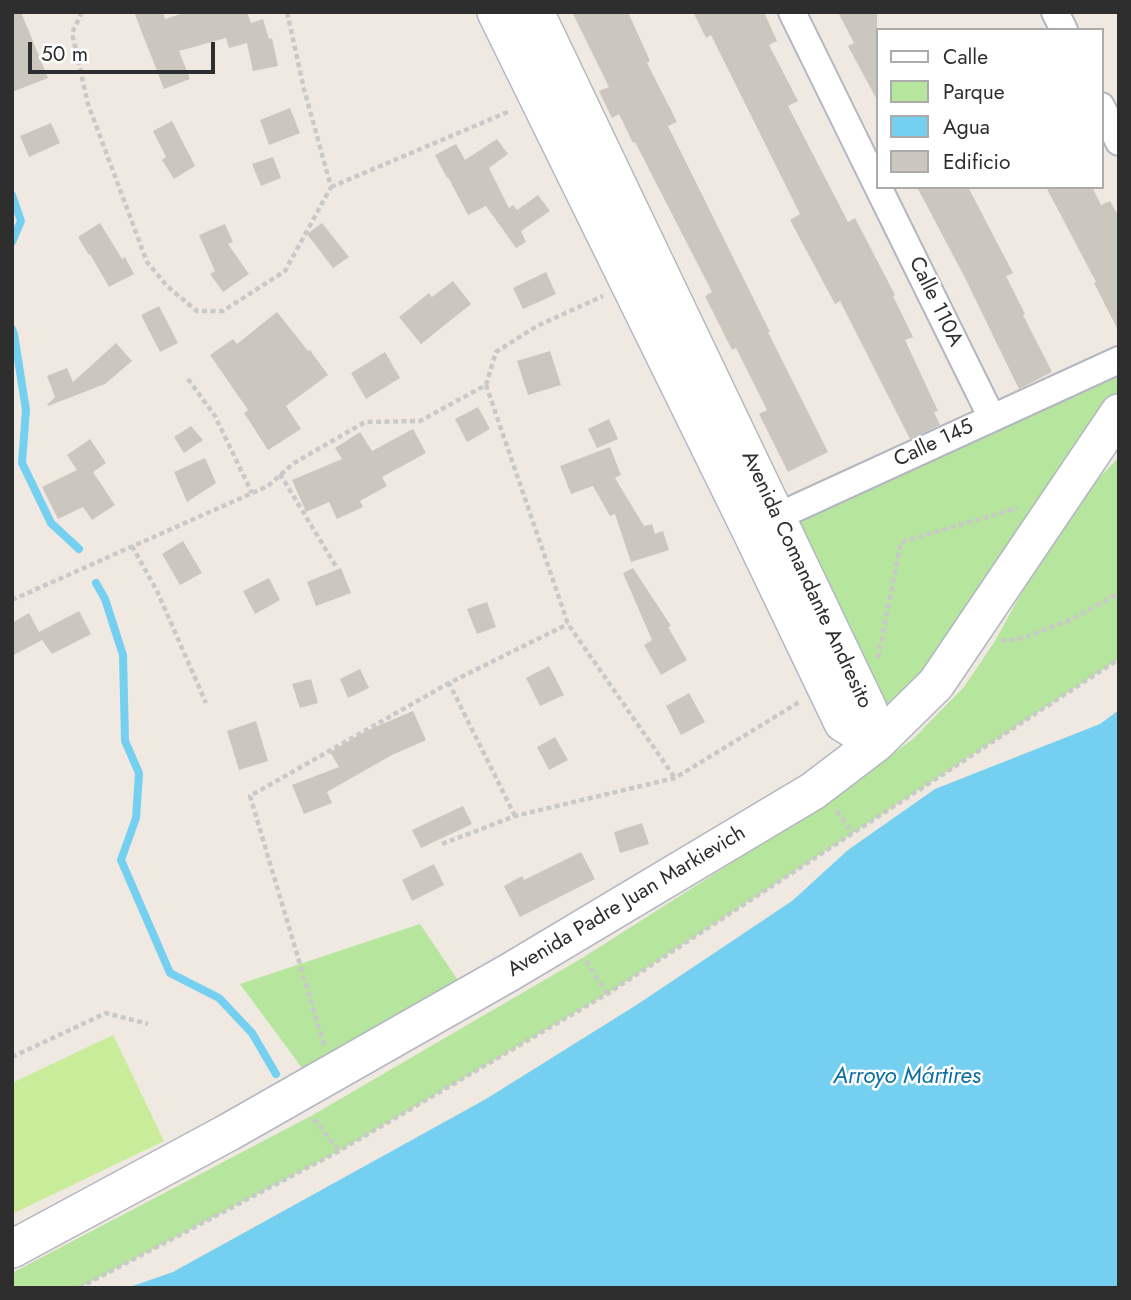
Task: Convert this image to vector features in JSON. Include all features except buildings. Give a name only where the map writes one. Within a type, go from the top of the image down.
[{"type":"main road","name":"Avenida Comandante Andresito","points":[[496,12],[630,284],[764,523],[872,726]]},
{"type":"main road","name":"Avenida Comandante Andresito","points":[[535,12],[764,523],[826,686],[844,723],[872,726]]},
{"type":"main road","name":"Avenida Padre Juan Markievich","points":[[12,1249],[229,1132],[510,972],[813,791],[872,726],[936,684],[1119,413]]},
{"type":"street","name":"Calle 110A","points":[[792,12],[876,182]]},
{"type":"street","points":[[1055,12],[1062,28]]},
{"type":"street","points":[[1103,110],[1119,142]]},
{"type":"street","name":"Calle 110A","points":[[879,189],[992,418]]},
{"type":"street","name":"Calle 145","points":[[764,523],[1119,360]]},
{"type":"path","points":[[82,12],[72,33],[88,104],[147,262],[168,287],[197,311],[223,311],[285,271],[331,187],[538,99]]},
{"type":"path","points":[[287,12],[304,89],[331,187]]},
{"type":"path","points":[[630,284],[537,326],[496,352],[486,385],[568,624],[675,778]]},
{"type":"path","points":[[188,379],[215,416],[252,493]]},
{"type":"path","points":[[12,600],[268,486],[293,463],[365,422],[420,421],[486,385]]},
{"type":"path","points":[[280,474],[337,568]]},
{"type":"path","points":[[872,726],[901,542],[1065,494]]},
{"type":"path","points":[[132,546],[156,591],[206,703]]},
{"type":"path","points":[[995,641],[1024,638],[1072,619],[1119,593]]},
{"type":"path","points":[[332,1072],[250,796],[449,682],[568,624]]},
{"type":"path","points":[[79,1288],[339,1151],[607,994],[1119,659]]},
{"type":"path","points":[[449,682],[514,816]]},
{"type":"path","points":[[442,844],[514,816],[675,778],[826,686]]},
{"type":"path","points":[[831,800],[852,833]]},
{"type":"path","points":[[584,957],[607,994]]},
{"type":"path","points":[[12,1057],[106,1013],[148,1024]]},
{"type":"path","points":[[311,1116],[339,1151]]},
{"type":"green space","points":[[1119,369],[1119,396],[921,679],[884,708],[796,519]]},
{"type":"green space","points":[[1119,457],[1119,659],[607,994],[339,1151],[79,1288],[12,1288],[12,1273],[311,1116],[584,957],[830,800],[913,739],[964,687],[995,641],[1023,590],[1093,484]]},
{"type":"green space","points":[[420,924],[466,992],[308,1076],[240,984]]},
{"type":"green space","points":[[113,1035],[164,1141],[12,1214],[12,1083]]},
{"type":"water","name":"Arroyo Mártires","points":[[1119,710],[1119,1288],[127,1288],[173,1272],[486,1099],[638,1004],[792,901],[848,850],[935,789],[1100,724]]},
{"type":"waterway","points":[[12,195],[21,221],[12,242]]},
{"type":"waterway","points":[[12,329],[26,410],[22,463],[51,523],[79,549]]},
{"type":"waterway","points":[[96,583],[105,599],[123,655],[125,741],[139,773],[136,818],[121,860],[170,973],[219,998],[252,1033],[276,1074]]}]
